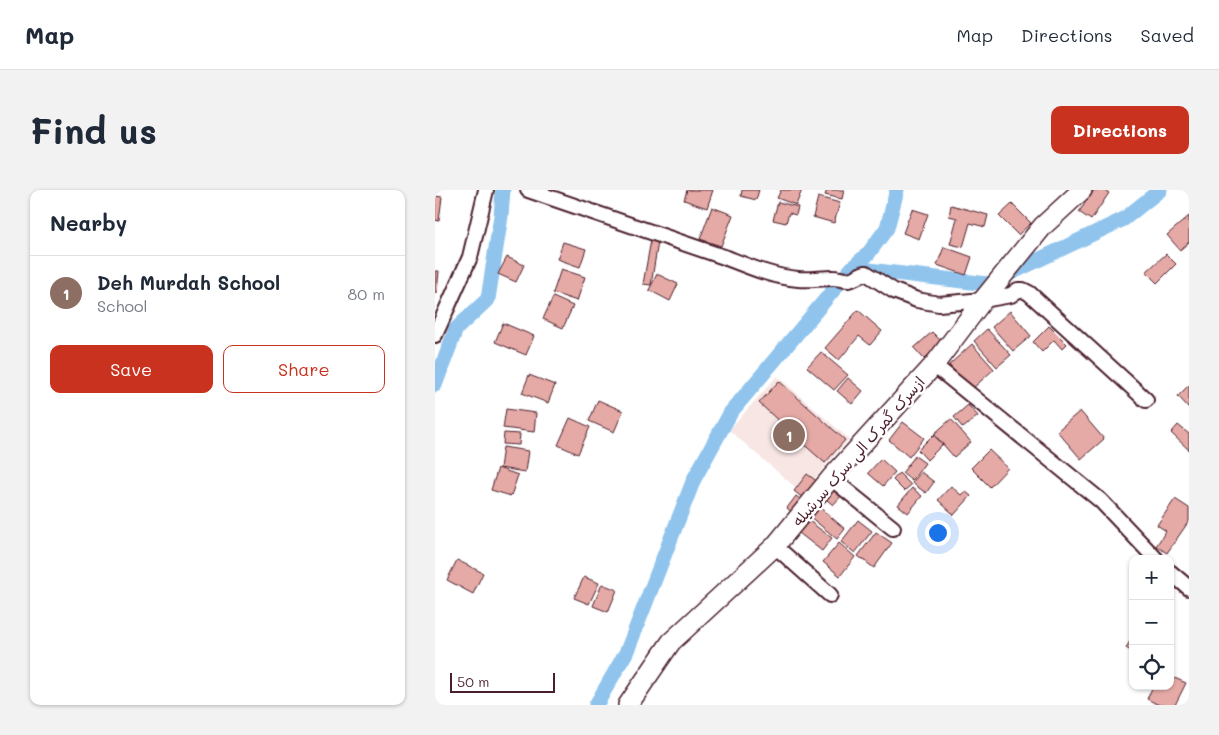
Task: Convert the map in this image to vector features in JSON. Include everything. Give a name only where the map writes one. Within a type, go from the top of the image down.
[{"type":"street","points":[[435,335],[470,257],[487,190]]},
{"type":"street","points":[[528,190],[718,254],[773,275],[798,279],[842,279],[854,278],[868,273],[895,291],[917,300],[939,304],[983,300],[1011,295],[1018,290],[1023,290],[1029,293],[1146,400]]},
{"type":"street","name":"ازسرک گمرک الی سرک سرشیله","points":[[628,705],[671,642],[775,546],[831,478],[934,365],[983,300],[1043,226],[1081,190]]},
{"type":"street","points":[[934,365],[1101,501],[1153,555]]},
{"type":"street","points":[[831,478],[893,528]]},
{"type":"street","points":[[775,546],[830,595]]},
{"type":"street","points":[[1174,575],[1189,588]]},
{"type":"shaded area","points":[[777,376],[849,439],[802,493],[729,430]]},
{"type":"building","points":[[687,190],[713,190],[707,208],[684,200]]},
{"type":"building","points":[[742,190],[759,190],[756,200],[741,196]]},
{"type":"building","points":[[781,190],[802,190],[796,205],[777,198]]},
{"type":"building","points":[[827,190],[844,190],[842,199],[825,195]]},
{"type":"building","points":[[1094,190],[1105,190],[1109,193],[1091,220],[1079,212]]},
{"type":"building","points":[[435,196],[442,197],[439,221],[435,220]]},
{"type":"building","points":[[818,197],[840,203],[834,223],[813,217]]},
{"type":"building","points":[[778,202],[798,207],[796,215],[789,213],[786,223],[773,220]]},
{"type":"building","points":[[1012,204],[1031,223],[1018,235],[999,216]]},
{"type":"building","points":[[951,205],[988,215],[985,227],[970,223],[963,247],[950,244],[957,218],[949,216]]},
{"type":"building","points":[[712,207],[733,215],[721,246],[700,239]]},
{"type":"building","points":[[912,209],[928,214],[919,239],[903,233]]},
{"type":"building","points":[[1189,216],[1189,242],[1180,250],[1167,235]]},
{"type":"building","points":[[651,240],[658,242],[651,285],[643,284]]},
{"type":"building","points":[[563,242],[586,249],[580,267],[557,259]]},
{"type":"building","points":[[944,247],[972,257],[966,275],[937,265]]},
{"type":"building","points":[[1166,254],[1176,264],[1157,283],[1146,272]]},
{"type":"building","points":[[507,257],[524,265],[516,282],[498,274]]},
{"type":"building","points":[[561,269],[585,277],[577,301],[553,293]]},
{"type":"building","points":[[435,271],[439,271],[437,293],[435,293]]},
{"type":"building","points":[[657,274],[678,284],[670,301],[649,290]]},
{"type":"building","points":[[553,297],[573,306],[563,328],[543,319]]},
{"type":"building","points":[[858,310],[882,331],[870,345],[859,336],[839,360],[825,348]]},
{"type":"building","points":[[1010,311],[1031,336],[1013,351],[992,327]]},
{"type":"building","points":[[503,323],[534,336],[526,355],[495,342]]},
{"type":"building","points":[[1049,326],[1067,344],[1062,349],[1054,340],[1042,352],[1033,342]]},
{"type":"building","points":[[987,329],[1011,355],[997,367],[974,341]]},
{"type":"building","points":[[932,332],[942,342],[924,359],[914,348]]},
{"type":"building","points":[[972,344],[994,369],[971,390],[949,365]]},
{"type":"building","points":[[821,352],[848,375],[834,390],[807,367]]},
{"type":"building","points":[[529,375],[555,385],[548,403],[522,393]]},
{"type":"building","points":[[848,378],[863,391],[852,404],[837,391]]},
{"type":"building","points":[[779,381],[845,440],[825,463],[799,440],[797,442],[778,426],[781,423],[759,403]]},
{"type":"building","points":[[1189,385],[1189,408],[1178,396]]},
{"type":"building","points":[[598,400],[623,411],[614,432],[589,421]]},
{"type":"building","points":[[968,405],[978,416],[963,428],[954,417]]},
{"type":"building","points":[[506,409],[536,413],[534,432],[503,428]]},
{"type":"building","points":[[1080,411],[1104,439],[1081,459],[1057,431]]},
{"type":"building","points":[[570,418],[590,427],[578,454],[558,445]]},
{"type":"building","points":[[951,419],[971,442],[954,457],[934,434]]},
{"type":"building","points":[[903,422],[924,438],[909,457],[889,440]]},
{"type":"building","points":[[1178,425],[1189,434],[1189,450],[1171,433]]},
{"type":"building","points":[[504,433],[520,434],[519,445],[503,444]]},
{"type":"building","points":[[933,435],[943,444],[927,460],[918,450]]},
{"type":"building","points":[[503,447],[528,451],[525,472],[500,468]]},
{"type":"building","points":[[989,450],[1008,468],[990,487],[971,468]]},
{"type":"building","points":[[915,456],[925,463],[912,481],[902,473]]},
{"type":"building","points":[[881,459],[895,472],[883,486],[868,473]]},
{"type":"building","points":[[498,468],[518,475],[511,496],[491,490]]},
{"type":"building","points":[[921,472],[934,482],[926,493],[912,483]]},
{"type":"building","points":[[899,473],[911,485],[904,491],[893,480]]},
{"type":"building","points":[[807,474],[818,482],[804,499],[794,491]]},
{"type":"building","points":[[951,486],[961,495],[965,491],[971,496],[954,515],[938,500]]},
{"type":"building","points":[[835,488],[843,494],[833,505],[826,499]]},
{"type":"building","points":[[912,488],[922,496],[908,513],[898,505]]},
{"type":"building","points":[[796,496],[805,503],[795,515],[787,508]]},
{"type":"building","points":[[1175,499],[1189,508],[1189,521],[1167,553],[1156,546],[1166,531],[1157,525]]},
{"type":"building","points":[[818,506],[845,529],[837,539],[809,516]]},
{"type":"building","points":[[858,520],[872,531],[855,553],[841,542]]},
{"type":"building","points":[[809,521],[832,538],[822,551],[799,533]]},
{"type":"building","points":[[876,532],[892,543],[874,568],[858,556]]},
{"type":"building","points":[[839,543],[855,557],[840,576],[823,562]]},
{"type":"building","points":[[457,560],[483,573],[473,594],[447,580]]},
{"type":"building","points":[[584,577],[599,583],[589,604],[574,598]]},
{"type":"building","points":[[602,584],[617,590],[608,612],[593,606]]},
{"type":"building","points":[[1174,678],[1186,683],[1175,705],[1159,705],[1147,699],[1151,690],[1174,690]]},
{"type":"waterway","points":[[435,385],[456,329],[488,299],[501,216],[503,190]]},
{"type":"waterway","points":[[852,268],[868,254],[887,228],[897,190]]},
{"type":"waterway","points":[[596,705],[627,651],[694,479],[731,412],[852,268],[988,284],[1124,219],[1160,190]]},
{"type":"place","name":"Deh Murdah School","points":[[789,435]]}]
